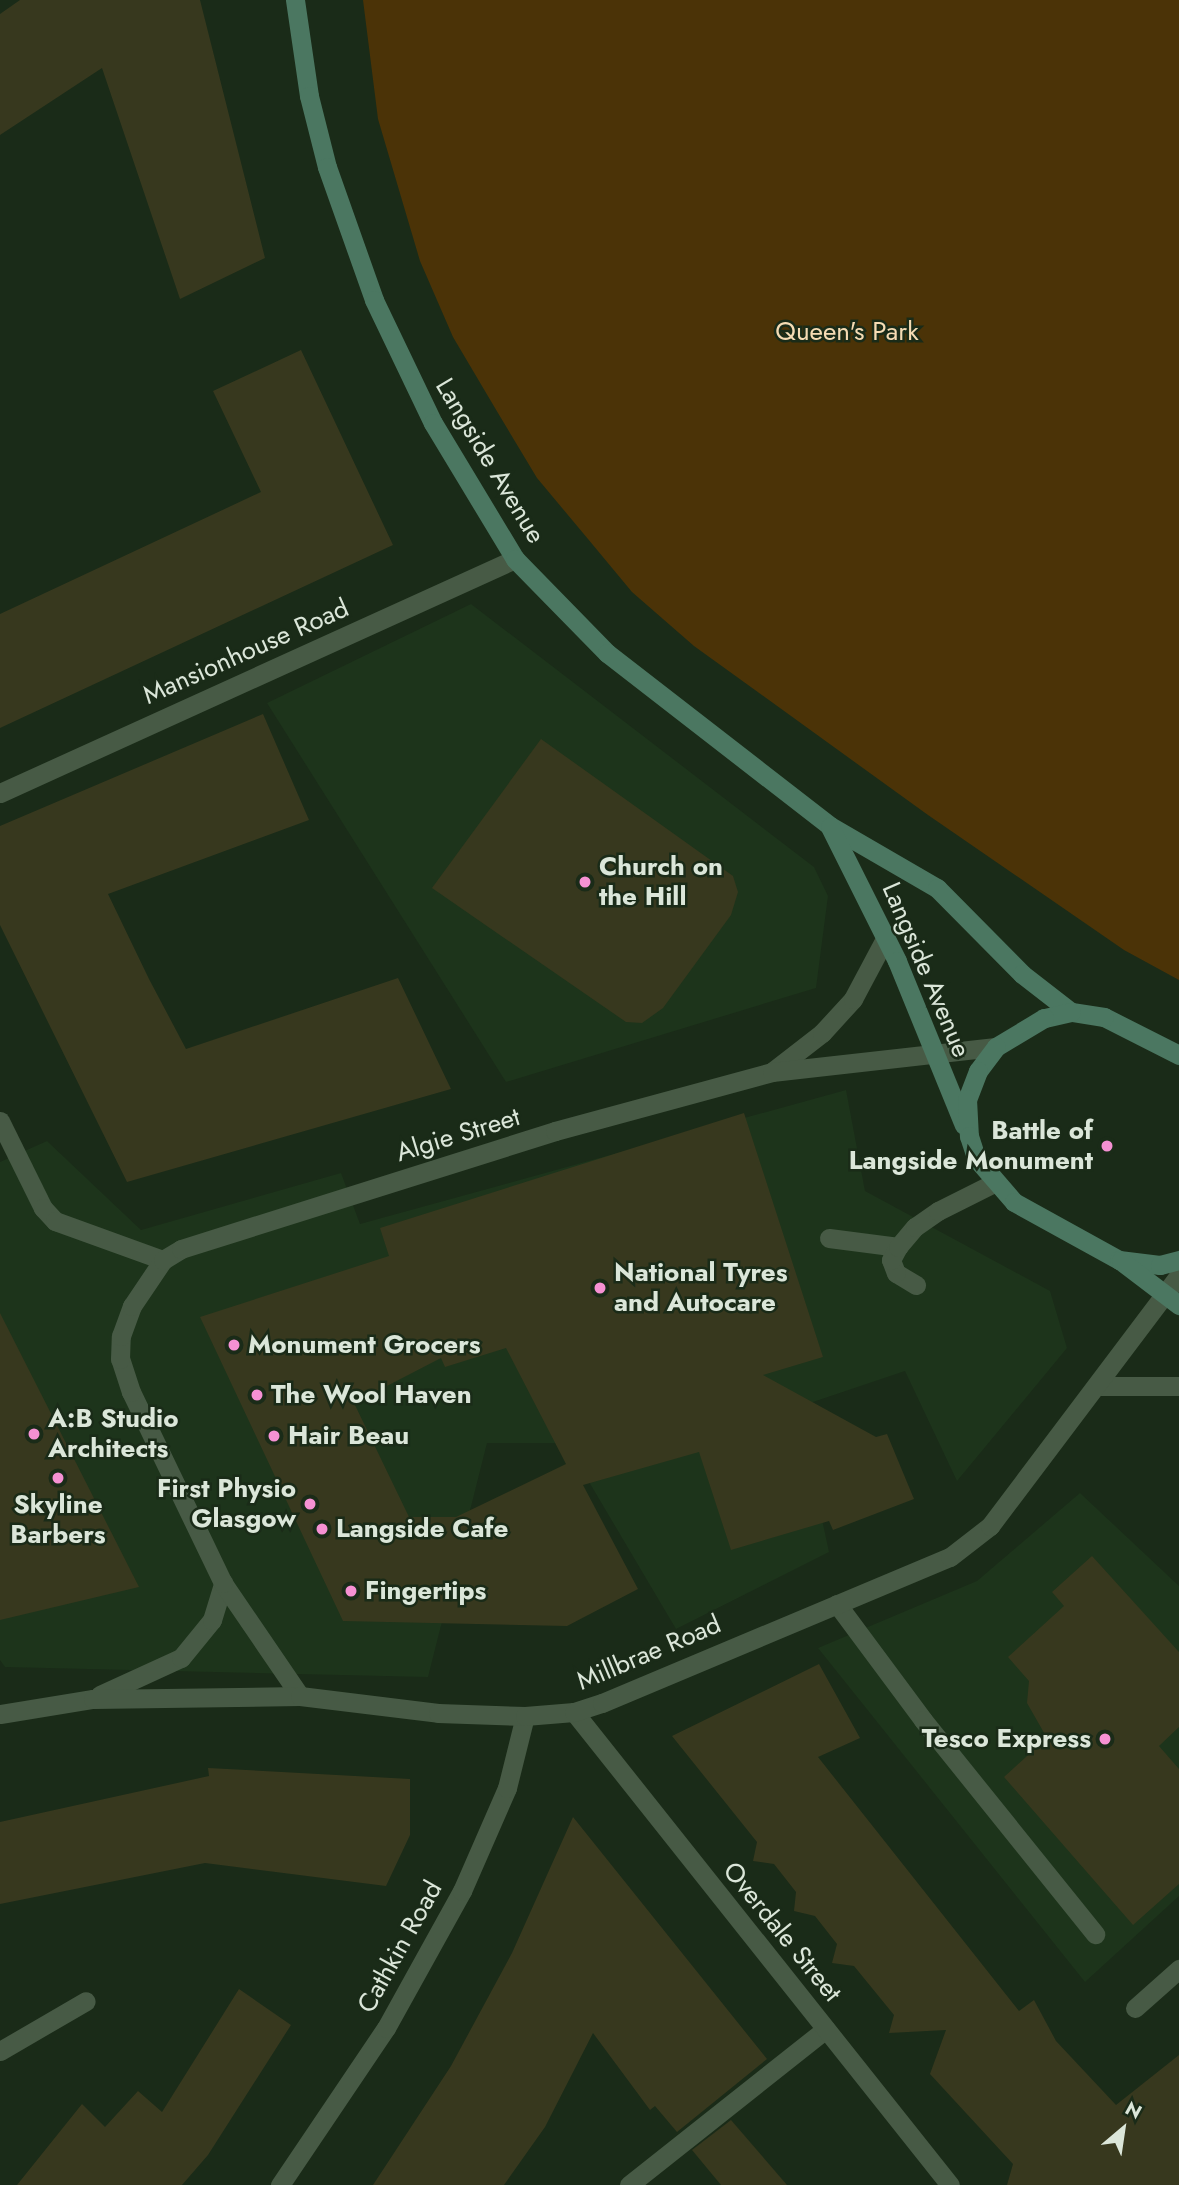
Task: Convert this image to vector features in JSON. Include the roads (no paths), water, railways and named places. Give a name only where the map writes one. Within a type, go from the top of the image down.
[{"type":"main road","name":"Langside Avenue","points":[[295,0],[309,96],[327,167],[374,300],[433,423],[515,559],[607,653],[830,826],[937,888],[1022,974],[1071,1012]]},
{"type":"main road","name":"Langside Avenue","points":[[830,826],[886,937],[976,1158],[994,1183],[1049,1224],[1119,1260]]},
{"type":"main road","points":[[969,1136],[967,1099],[978,1071],[996,1047],[1044,1018],[1071,1012],[1104,1017],[1174,1050]]},
{"type":"main road","points":[[1119,1260],[1160,1265],[1179,1260]]},
{"type":"main road","points":[[1119,1260],[1171,1300]]},
{"type":"street","name":"Mansionhouse Road","points":[[0,793],[515,559]]},
{"type":"street","name":"Algie Street","points":[[772,1072],[822,1033],[853,999],[886,937]]},
{"type":"street","name":"Algie Street","points":[[163,1260],[181,1249],[555,1132],[772,1072],[996,1047]]},
{"type":"street","points":[[0,1121],[43,1208],[55,1221],[163,1260],[132,1306],[121,1336],[120,1359],[131,1392],[223,1583],[300,1696]]},
{"type":"street","points":[[916,1285],[896,1273],[891,1261],[898,1248],[930,1216],[994,1183]]},
{"type":"street","points":[[829,1238],[898,1248]]},
{"type":"street","name":"Millbrae Road","points":[[0,1714],[93,1699],[300,1696],[438,1713],[525,1716],[573,1712],[950,1557],[990,1526],[1098,1386],[1171,1300],[1179,1275]]},
{"type":"street","points":[[1098,1386],[1179,1386]]},
{"type":"street","points":[[93,1699],[181,1658],[212,1620],[223,1583]]},
{"type":"street","points":[[837,1604],[923,1720],[1095,1934]]},
{"type":"street","name":"Overdale Street","points":[[573,1712],[950,2185]]},
{"type":"street","name":"Cathkin Road","points":[[280,2185],[386,2028],[462,1891],[507,1788],[525,1716]]},
{"type":"street","points":[[1135,2008],[1179,1969]]},
{"type":"street","points":[[0,2051],[86,2001]]},
{"type":"street","points":[[629,2185],[826,2029]]},
{"type":"place","name":"Church on the Hill","points":[[585,882]]},
{"type":"place","name":"Battle of Langside Monument","points":[[1107,1146]]},
{"type":"place","name":"National Tyres and Autocare","points":[[600,1288]]},
{"type":"place","name":"Monument Grocers","points":[[234,1345]]},
{"type":"place","name":"The Wool Haven","points":[[257,1395]]},
{"type":"place","name":"A:B Studio Architects","points":[[34,1434]]},
{"type":"place","name":"Hair Beau","points":[[274,1436]]},
{"type":"place","name":"Skyline Barbers","points":[[58,1478]]},
{"type":"place","name":"First Physio Glasgow","points":[[310,1504]]},
{"type":"place","name":"Langside Cafe","points":[[322,1529]]},
{"type":"place","name":"Fingertips","points":[[351,1591]]},
{"type":"place","name":"Tesco Express","points":[[1105,1739]]},
{"type":"park label","name":"Queen's Park","points":[[847,332]]}]
